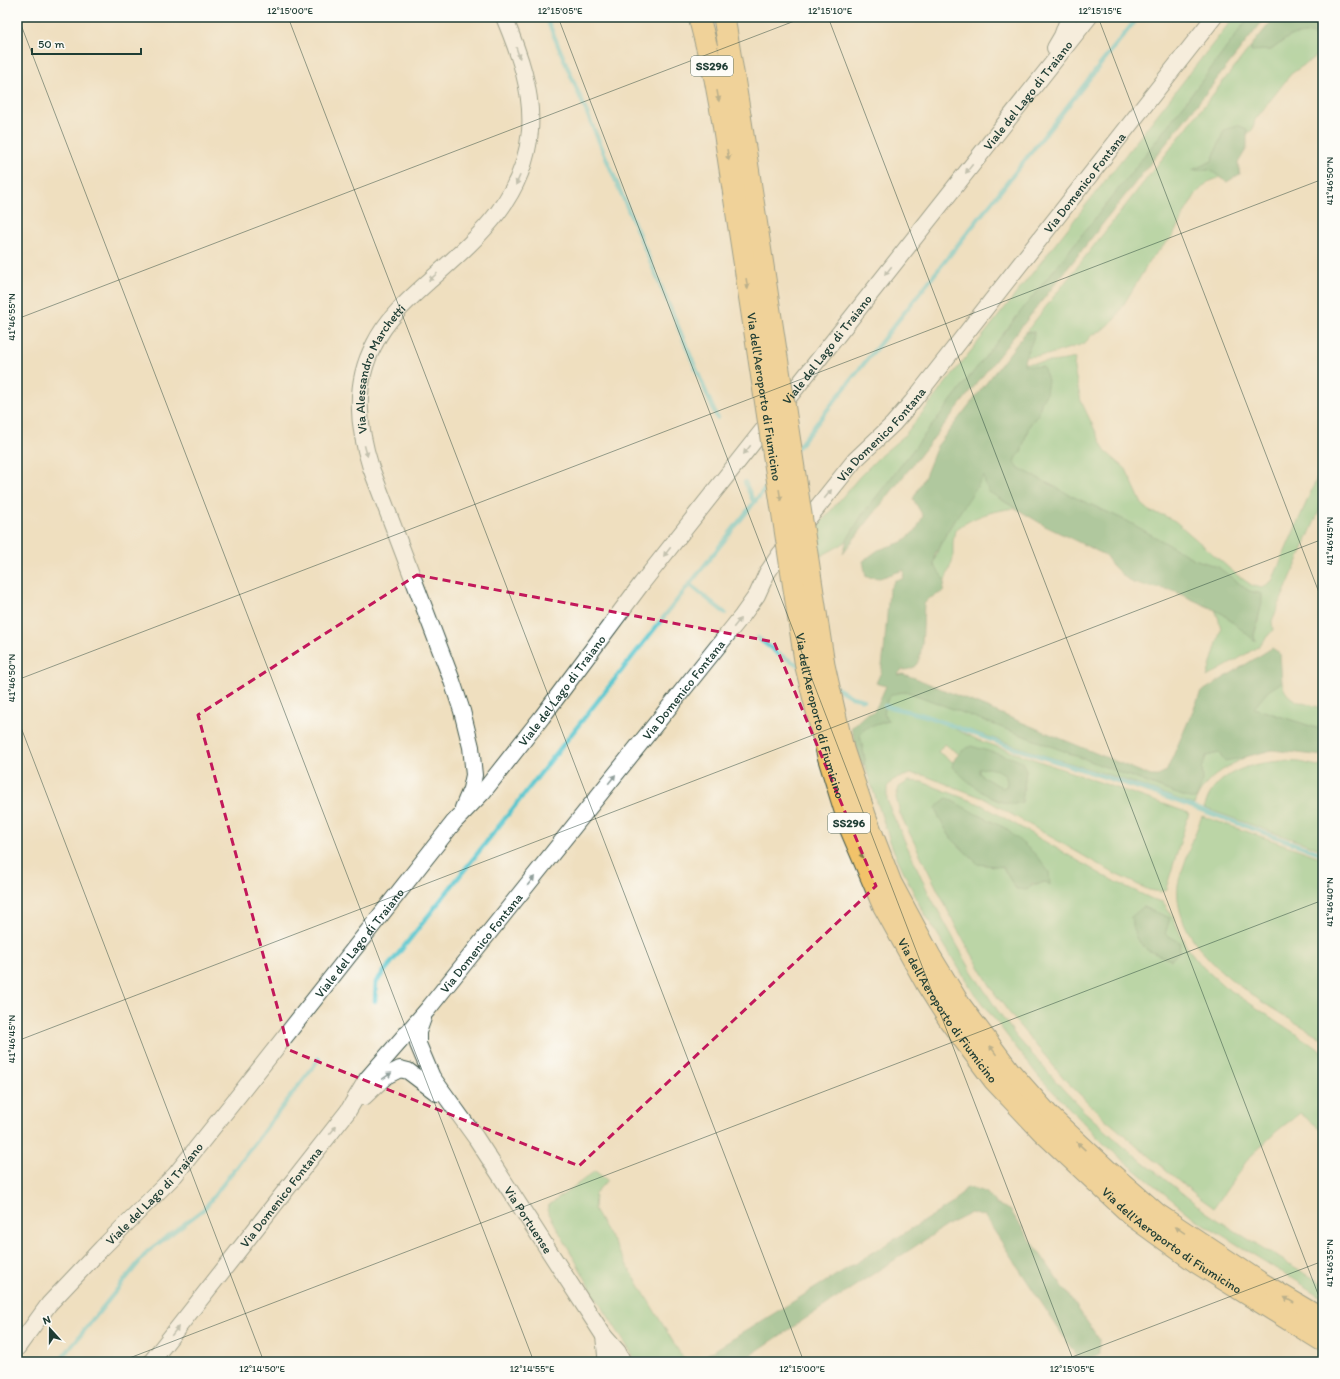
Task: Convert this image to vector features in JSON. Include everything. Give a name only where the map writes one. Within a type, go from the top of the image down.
[{"type":"main road","name":"Via dell'Aeroporto di Fiumicino","points":[[699,17],[714,72],[731,116],[824,665],[843,749],[866,818],[891,883],[930,956],[960,1005],[1010,1072],[1050,1117],[1157,1214],[1261,1283],[1323,1320]]},
{"type":"main road","name":"Via dell'Aeroporto di Fiumicino","points":[[725,21],[731,116],[806,668],[828,756],[848,822],[883,905],[926,983],[950,1021],[994,1080],[1042,1131],[1089,1177],[1135,1218],[1196,1262],[1323,1341]]},
{"type":"street","name":"Via Alessandro Marchetti","points":[[454,822],[465,803],[473,781],[473,763],[469,739],[455,688],[366,455],[361,427],[359,400],[368,358],[389,321],[408,300],[482,233],[509,197],[522,171],[526,158],[530,130],[529,101],[520,58],[504,17]]},
{"type":"street","points":[[1036,84],[1062,36],[1069,17]]},
{"type":"street","name":"Viale del Lago di Traiano","points":[[17,1348],[49,1304],[102,1248],[175,1175],[274,1052],[454,822],[483,792],[542,717],[642,583],[1089,17]]},
{"type":"street","name":"Via Domenico Fontana","points":[[151,1362],[348,1111],[367,1079],[428,1009],[742,616],[757,595],[767,574],[780,554],[856,460],[893,424],[912,402],[1214,17]]},
{"type":"street","name":"Via Portuense","points":[[428,1009],[418,1032],[418,1044],[432,1077],[476,1138],[604,1336],[618,1352],[623,1362]]},
{"type":"street","name":"Via Portuense","points":[[348,1111],[386,1076],[400,1069],[408,1070],[418,1077],[452,1106]]},
{"type":"street","name":"Via Portuense","points":[[604,1336],[606,1362]]},
{"type":"highlighted area","points":[[417,575],[774,642],[876,886],[579,1166],[289,1050],[198,715]]},
{"type":"green space","points":[[1234,17],[1249,17],[1166,128],[862,515],[847,540],[821,556],[817,527],[860,476],[880,456],[904,436]]},
{"type":"green space","points":[[1249,17],[1266,17],[843,553],[847,540],[862,515],[1166,128]]},
{"type":"green space","points":[[1275,17],[1323,17],[1323,39],[1315,38],[1312,33],[1290,36],[1271,50],[1251,51],[1251,46]]},
{"type":"green space","points":[[1312,33],[1315,38],[1323,39],[1323,52],[1291,74],[1255,120],[1253,129],[1247,135],[1247,129],[1224,130],[1212,161],[1193,170],[1210,170],[1221,177],[1208,182],[1196,194],[1173,236],[1151,259],[1115,319],[1101,331],[1092,335],[1084,344],[1047,355],[1024,357],[1034,335],[1034,332],[1026,332],[1251,46],[1251,50],[1271,50],[1290,36]]},
{"type":"green space","points":[[1237,125],[1247,129],[1247,148],[1238,163],[1240,174],[1227,182],[1210,170],[1192,170],[1212,161],[1224,130]]},
{"type":"green space","points":[[1026,332],[1034,332],[1034,336],[1024,360],[1024,365],[1043,367],[1048,380],[1046,394],[1041,403],[1039,413],[1029,426],[1021,452],[1016,457],[1014,462],[1017,467],[1074,497],[1127,521],[1194,559],[1218,567],[1249,591],[1262,594],[1262,603],[1254,635],[1255,641],[1223,614],[1215,610],[1171,590],[1133,583],[1112,565],[1105,555],[1045,526],[989,492],[985,484],[984,476],[950,527],[935,554],[934,565],[945,581],[943,592],[930,598],[924,604],[922,645],[919,660],[916,665],[902,670],[897,675],[903,674],[915,678],[1151,776],[1158,776],[1166,772],[1201,692],[1272,648],[1280,653],[1282,682],[1268,691],[1254,708],[1323,730],[1323,756],[1272,750],[1224,761],[1219,753],[1206,756],[1202,769],[1203,781],[1196,799],[1185,797],[908,692],[897,693],[890,696],[886,703],[884,714],[888,721],[866,728],[860,734],[865,760],[863,766],[851,728],[867,713],[873,712],[886,686],[876,683],[881,672],[884,651],[889,590],[895,580],[903,579],[904,570],[880,578],[866,577],[863,561],[878,550],[902,542],[916,530],[923,516],[913,499],[925,476],[937,446]]},
{"type":"green space","points":[[1075,358],[1074,369],[1081,401],[1105,451],[1126,469],[1142,504],[1151,512],[1163,515],[1175,521],[1237,575],[1253,586],[1262,588],[1272,581],[1323,464],[1323,502],[1272,621],[1273,630],[1259,646],[1207,677],[1221,629],[1215,610],[1223,614],[1255,640],[1254,635],[1258,623],[1262,594],[1249,591],[1218,567],[1194,559],[1127,521],[1074,497],[1017,467],[1014,462],[1016,457],[1021,452],[1029,426],[1039,413],[1041,403],[1046,394],[1024,363],[1050,362]]},
{"type":"green space","points":[[984,475],[997,497],[1015,508],[984,515],[969,521],[955,530],[953,559],[945,581],[934,565],[941,542],[954,518]]},
{"type":"green space","points":[[1282,682],[1284,689],[1292,698],[1303,703],[1323,708],[1323,730],[1254,708],[1268,691]]},
{"type":"green space","points":[[909,692],[1174,793],[1203,781],[1202,769],[1206,756],[1219,753],[1224,761],[1250,755],[1224,769],[1210,780],[1198,796],[1194,805],[1122,779],[1043,755],[972,731],[955,729],[978,740],[1189,813],[1166,889],[1160,892],[1149,890],[1115,874],[983,798],[923,775],[910,774],[893,780],[887,787],[887,799],[929,894],[971,970],[1016,1036],[1084,1111],[1123,1146],[1206,1212],[1323,1284],[1323,1298],[1193,1217],[1106,1146],[1039,1077],[974,993],[920,906],[892,847],[864,763],[865,760],[860,734],[866,728],[888,721],[884,714],[887,699],[894,693]],"holes":[[[944,744],[959,754],[963,750],[1026,771],[1022,802],[1010,804],[994,799],[972,784],[953,767],[953,762],[938,752]]]},
{"type":"green space","points":[[971,746],[1022,761],[1026,771],[1022,802],[1011,804],[994,799],[979,790],[952,767],[956,757]],"holes":[[[987,768],[1002,772],[1006,778],[1007,786],[1003,788],[979,773],[979,769]]]},
{"type":"green space","points":[[1282,761],[1300,762],[1323,767],[1323,850],[1204,808],[1216,785],[1232,773],[1261,763]]},
{"type":"green space","points":[[979,768],[989,768],[1002,772],[1007,780],[1007,785],[1003,788],[988,780],[979,773]]},
{"type":"green space","points":[[909,781],[922,782],[982,805],[1106,877],[1152,899],[1163,902],[1171,913],[1186,946],[1203,967],[1224,986],[1323,1052],[1323,1131],[1300,1113],[1277,1131],[1248,1159],[1214,1208],[1200,1198],[1105,1119],[1068,1083],[1017,1023],[995,994],[956,927],[900,814],[896,797],[899,787]],"holes":[[[936,808],[980,816],[1005,828],[1049,885],[1046,882],[1016,889],[1002,867],[978,864],[951,838],[939,818]],[[1143,907],[1170,918],[1165,934],[1171,960],[1147,950],[1136,938]]]},
{"type":"green space","points":[[947,798],[1005,828],[1035,854],[1049,872],[1050,885],[1046,882],[1032,884],[1027,890],[1016,889],[1003,867],[978,864],[951,838],[939,818],[936,808]]},
{"type":"green space","points":[[1202,816],[1323,858],[1323,1039],[1268,1006],[1231,979],[1213,963],[1198,946],[1186,927],[1179,907],[1178,885],[1194,835]]},
{"type":"green space","points":[[1143,907],[1170,918],[1165,934],[1180,942],[1179,952],[1171,960],[1147,950],[1136,938],[1131,917]]},
{"type":"green space","points":[[595,1171],[607,1180],[595,1194],[594,1210],[681,1355],[688,1362],[637,1362],[594,1294],[547,1210],[549,1205]]},
{"type":"green space","points":[[967,1187],[986,1192],[996,1204],[1010,1210],[1099,1339],[1099,1354],[1086,1360],[1077,1357],[985,1217],[971,1213],[949,1224],[740,1362],[700,1362],[700,1359],[953,1203]]},
{"type":"waterway","points":[[546,17],[717,418]]},
{"type":"waterway","points":[[798,447],[1138,17]]},
{"type":"waterway","points":[[375,1001],[376,982],[771,481]]},
{"type":"waterway","points":[[745,482],[754,503]]},
{"type":"waterway","points":[[689,584],[725,613]]},
{"type":"waterway","points":[[758,638],[777,653],[800,666]]},
{"type":"waterway","points":[[835,687],[852,697],[864,700]]},
{"type":"waterway","points":[[885,706],[923,715],[1008,746],[1146,790],[1323,854]]},
{"type":"waterway","points":[[59,1362],[148,1251],[204,1209],[319,1059]]}]
